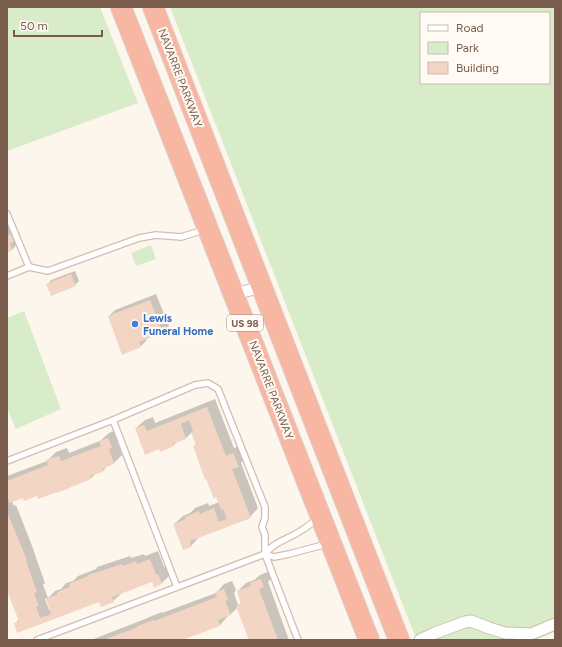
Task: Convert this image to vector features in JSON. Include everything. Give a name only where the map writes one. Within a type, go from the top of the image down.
[{"type":"highway","name":"NAVARRE PARKWAY","points":[[121,7],[369,640]]},
{"type":"highway","name":"NAVARRE PARKWAY","points":[[153,7],[400,640]]},
{"type":"street","points":[[234,294],[262,287]]},
{"type":"street","points":[[420,640],[435,633],[470,621],[505,633],[531,634],[555,624]]},
{"type":"lane","points":[[7,214],[29,267]]},
{"type":"lane","points":[[7,276],[29,267],[48,270],[139,238],[156,235],[181,237],[208,228]]},
{"type":"lane","points":[[7,461],[113,420],[195,385],[208,383],[218,389],[265,507],[265,518],[262,527],[265,535],[266,554],[298,640]]},
{"type":"lane","points":[[113,420],[176,587]]},
{"type":"lane","points":[[36,640],[266,554],[270,548],[301,531],[320,516]]},
{"type":"lane","points":[[266,554],[274,558],[330,543]]},
{"type":"green space","points":[[7,7],[100,7],[138,103],[7,151]]},
{"type":"green space","points":[[170,7],[555,7],[555,618],[531,628],[507,627],[474,616],[463,616],[433,627],[415,636]]},
{"type":"green space","points":[[151,245],[156,259],[136,266],[131,253]]},
{"type":"green space","points":[[24,311],[61,409],[16,429],[7,408],[7,318]]},
{"type":"green space","points":[[469,627],[502,639],[530,640],[433,640]]},
{"type":"green space","points":[[555,631],[535,640],[530,640]]},
{"type":"building","points":[[11,234],[14,242],[10,243],[12,250],[7,253],[7,236]]},
{"type":"building","points":[[71,274],[76,286],[51,296],[46,284]]},
{"type":"building","name":"Lewis Funeral Home","points":[[150,300],[163,333],[139,342],[141,347],[122,355],[108,316]]},
{"type":"building","points":[[207,407],[226,456],[233,453],[239,467],[232,469],[251,518],[190,541],[191,547],[183,550],[173,524],[186,519],[185,517],[199,511],[200,514],[214,508],[219,522],[227,519],[223,509],[221,510],[216,497],[214,499],[206,479],[205,480],[193,446],[196,445],[191,432],[193,431],[189,420],[181,424],[186,439],[173,444],[174,446],[160,452],[159,449],[145,455],[135,428],[144,425],[147,431]]},
{"type":"building","points":[[108,438],[112,448],[109,449],[114,464],[102,469],[103,472],[90,476],[91,479],[57,493],[38,499],[37,496],[24,501],[23,498],[10,503],[7,496],[7,481],[48,465],[46,460],[59,456],[61,461],[101,446],[99,441]]},
{"type":"building","points":[[7,512],[27,560],[26,561],[37,592],[34,593],[39,606],[36,607],[40,618],[51,614],[46,599],[58,594],[57,592],[70,587],[69,584],[88,575],[122,564],[123,566],[136,561],[137,564],[150,559],[156,575],[158,574],[162,584],[154,588],[152,582],[112,597],[114,602],[101,607],[99,602],[17,633],[14,623],[19,621],[7,591]]},
{"type":"building","points":[[261,579],[264,587],[259,589],[278,640],[249,640],[236,606],[241,604],[237,591],[251,586],[250,583]]},
{"type":"building","points":[[224,589],[228,600],[225,601],[231,615],[218,620],[220,626],[182,640],[103,640],[217,597],[215,592]]},
{"type":"place","name":"Lewis Funeral Home","points":[[135,324]]}]
